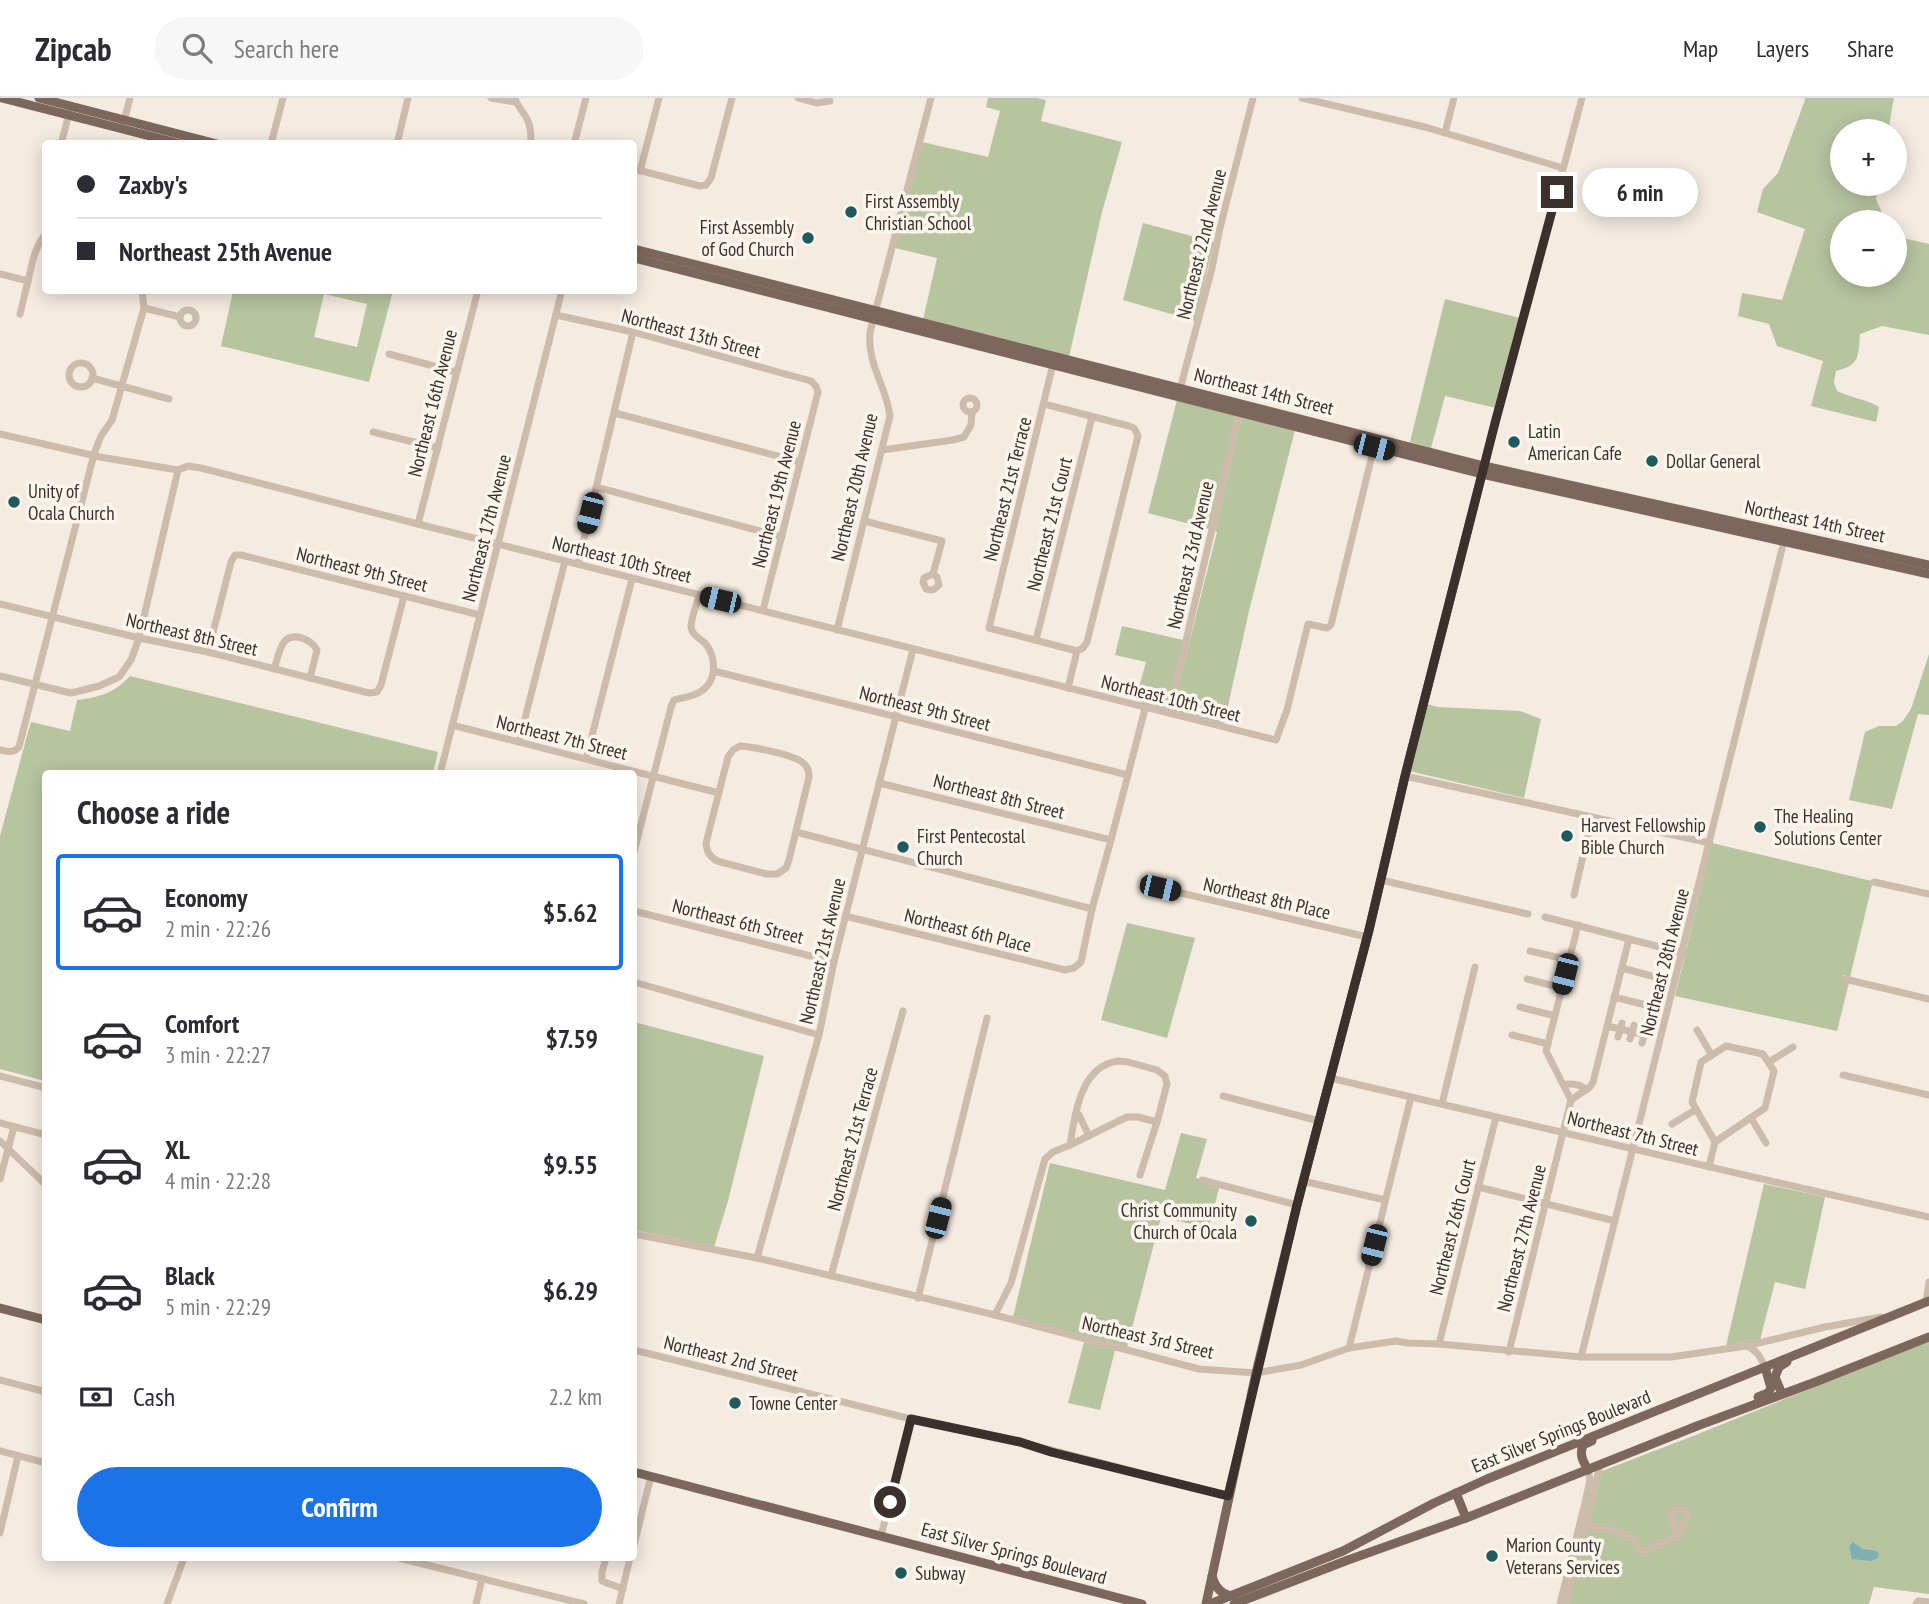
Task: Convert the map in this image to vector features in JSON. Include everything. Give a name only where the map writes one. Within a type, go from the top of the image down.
[{"type":"main road","points":[[2,98],[124,124],[167,138]]},
{"type":"main road","points":[[39,98],[70,111]]},
{"type":"main road","name":"Northeast 14th Street","points":[[637,250],[874,315]]},
{"type":"main road","name":"Northeast 14th Street","points":[[637,259],[874,315],[1483,470],[1695,518],[1929,565]]},
{"type":"main road","points":[[1208,1604],[1211,1574],[1256,1373],[1483,470]]},
{"type":"main road","name":"Northeast 14th Street","points":[[1785,537],[1929,573]]},
{"type":"main road","name":"East Silver Springs Boulevard","points":[[1234,1600],[1342,1551],[1456,1493],[1545,1455],[1895,1314],[1928,1304]]},
{"type":"main road","points":[[0,1308],[42,1319]]},
{"type":"main road","points":[[1857,1366],[1860,1360],[1929,1330]]},
{"type":"main road","name":"East Silver Springs Boulevard","points":[[1208,1604],[1234,1600],[1466,1518],[1929,1336]]},
{"type":"main road","points":[[1782,1394],[1775,1377],[1779,1367],[1822,1349],[1831,1340]]},
{"type":"main road","points":[[1717,1418],[1723,1410],[1768,1393],[1770,1388],[1765,1367]]},
{"type":"main road","points":[[1588,1470],[1581,1455],[1584,1445],[1639,1422],[1647,1415]]},
{"type":"main road","name":"East Silver Springs Boulevard","points":[[637,1473],[1142,1604]]},
{"type":"main road","points":[[1456,1493],[1466,1518]]},
{"type":"main road","points":[[1211,1574],[1216,1587],[1234,1600]]},
{"type":"street","points":[[124,124],[130,98]]},
{"type":"street","points":[[272,140],[283,98]]},
{"type":"street","points":[[398,140],[408,98]]},
{"type":"street","points":[[491,98],[514,99],[526,117],[531,140]]},
{"type":"street","points":[[575,140],[586,98]]},
{"type":"street","points":[[659,98],[637,170],[700,186],[706,185],[711,178],[732,98]]},
{"type":"street","points":[[798,98],[816,103],[830,101]]},
{"type":"street","points":[[874,315],[931,98]]},
{"type":"street","name":"Northeast 22nd Avenue","points":[[1179,393],[1253,98]]},
{"type":"street","points":[[1302,98],[1445,133],[1563,168]]},
{"type":"street","points":[[1445,133],[1454,98]]},
{"type":"street","points":[[1483,470],[1581,98]]},
{"type":"street","points":[[62,140],[70,111]]},
{"type":"street","points":[[20,314],[36,250],[42,238]]},
{"type":"street","points":[[0,274],[28,281]]},
{"type":"street","points":[[0,750],[10,752],[19,747],[94,454],[101,436],[112,420],[144,308],[142,294]]},
{"type":"street","name":"Northeast 16th Avenue","points":[[418,524],[477,294]]},
{"type":"street","name":"Northeast 17th Avenue","points":[[441,770],[561,294]]},
{"type":"street","points":[[144,308],[180,317]]},
{"type":"street","name":"Northeast 13th Street","points":[[556,315],[634,332],[811,382],[816,386]]},
{"type":"street","name":"Northeast 20th Avenue","points":[[837,629],[890,420],[890,412],[870,354],[870,332],[874,315]]},
{"type":"street","points":[[578,564],[634,332]]},
{"type":"street","points":[[389,354],[456,372]]},
{"type":"street","name":"Northeast 21st Terrace","points":[[1036,640],[989,628],[1054,361]]},
{"type":"street","points":[[92,378],[169,399]]},
{"type":"street","name":"Northeast 19th Avenue","points":[[763,610],[818,392],[816,386]]},
{"type":"street","points":[[1036,640],[1077,651],[1087,642],[1138,440],[1137,432],[1129,426],[1044,404]]},
{"type":"street","name":"Northeast 23rd Avenue","points":[[1169,713],[1241,408]]},
{"type":"street","points":[[882,450],[964,436],[971,425],[972,412]]},
{"type":"street","points":[[615,413],[800,462]]},
{"type":"street","name":"Northeast 21st Court","points":[[1036,640],[1092,416]]},
{"type":"street","points":[[373,432],[438,448]]},
{"type":"street","name":"Northeast 10th Street","points":[[0,434],[100,457],[178,470],[188,466],[201,468],[1276,740],[1287,709],[1308,624],[1327,628],[1331,625],[1376,443]]},
{"type":"street","points":[[0,676],[71,694],[119,677],[131,660],[139,638],[178,470]]},
{"type":"street","points":[[596,487],[782,537]]},
{"type":"street","points":[[864,522],[942,541],[933,574]]},
{"type":"street","name":"Northeast 28th Avenue","points":[[1581,1357],[1785,537]]},
{"type":"street","name":"Northeast 9th Street","points":[[208,652],[230,562],[235,555],[480,615]]},
{"type":"street","points":[[519,742],[565,561]]},
{"type":"street","points":[[586,760],[632,579]]},
{"type":"street","points":[[637,840],[674,700],[696,695],[707,686],[714,671],[712,656],[703,641],[694,635],[691,627],[699,595]]},
{"type":"street","name":"Northeast 8th Street","points":[[0,604],[208,652],[369,694],[377,692],[381,685],[404,596]]},
{"type":"street","points":[[274,669],[282,644],[297,637],[309,641],[317,650],[310,678]]},
{"type":"street","name":"Northeast 21st Avenue","points":[[757,1258],[819,1035],[845,916],[913,649]]},
{"type":"street","points":[[1068,688],[1077,651]]},
{"type":"street","name":"Northeast 9th Street","points":[[714,671],[1128,775]]},
{"type":"street","points":[[796,832],[1092,909],[1145,709]]},
{"type":"street","name":"Northeast 7th Street","points":[[452,725],[625,770]]},
{"type":"street","points":[[740,746],[752,747],[804,763],[809,777],[786,868],[777,874],[766,874],[717,861],[710,856],[706,843],[719,793],[728,757],[740,746]]},
{"type":"street","name":"Northeast 7th Street","points":[[637,773],[719,793]]},
{"type":"street","points":[[1405,776],[1710,842]]},
{"type":"street","name":"Northeast 8th Street","points":[[879,783],[1111,840]]},
{"type":"street","points":[[1574,895],[1592,817]]},
{"type":"street","points":[[1381,880],[1528,914]]},
{"type":"street","points":[[1874,883],[1929,894]]},
{"type":"street","name":"Northeast 8th Place","points":[[1160,888],[1367,937]]},
{"type":"street","name":"Northeast 6th Place","points":[[845,916],[1065,970],[1074,968],[1081,962],[1092,909]]},
{"type":"street","name":"Northeast 6th Street","points":[[637,912],[834,962]]},
{"type":"street","points":[[1545,917],[1683,953]]},
{"type":"street","points":[[1563,1132],[1571,1100],[1546,1055],[1578,925]]},
{"type":"street","points":[[1571,1100],[1593,1082],[1629,939]]},
{"type":"street","points":[[1530,951],[1569,960]]},
{"type":"street","points":[[1442,1104],[1475,967]]},
{"type":"street","points":[[1622,968],[1660,978]]},
{"type":"street","points":[[1527,979],[1562,988]]},
{"type":"street","points":[[1845,979],[1929,999]]},
{"type":"street","points":[[637,983],[819,1035]]},
{"type":"street","points":[[1614,997],[1654,1007]]},
{"type":"street","points":[[1520,1007],[1555,1016]]},
{"type":"street","name":"Northeast 21st Terrace","points":[[831,1276],[903,1011]]},
{"type":"street","points":[[918,1298],[987,1018]]},
{"type":"street","points":[[1607,1026],[1645,1035]]},
{"type":"street","points":[[1697,1030],[1711,1055]]},
{"type":"street","points":[[1512,1035],[1548,1044]]},
{"type":"street","points":[[1709,1167],[1715,1142],[1765,1108],[1774,1072],[1760,1053],[1728,1046],[1704,1059],[1699,1065],[1692,1097],[1695,1110],[1715,1142]]},
{"type":"street","points":[[1769,1062],[1793,1047]]},
{"type":"street","points":[[1070,1145],[1080,1099],[1094,1073],[1108,1063],[1128,1062],[1157,1070],[1165,1076],[1167,1084],[1140,1175]]},
{"type":"street","points":[[1843,1075],[1929,1095]]},
{"type":"street","points":[[0,1076],[42,1087]]},
{"type":"street","name":"Northeast 7th Street","points":[[1330,1078],[1929,1217]]},
{"type":"street","points":[[1564,1085],[1574,1084],[1586,1090]]},
{"type":"street","points":[[1223,1096],[1319,1121]]},
{"type":"street","points":[[1349,1348],[1412,1097]]},
{"type":"street","points":[[1672,1124],[1695,1110]]},
{"type":"street","points":[[1076,1113],[1089,1136]]},
{"type":"street","name":"Northeast 26th Court","points":[[1439,1344],[1496,1117]]},
{"type":"street","points":[[995,1315],[1011,1283],[1045,1159],[1053,1152],[1127,1118],[1157,1122]]},
{"type":"street","points":[[1751,1118],[1766,1143]]},
{"type":"street","points":[[0,1123],[42,1134]]},
{"type":"street","points":[[0,1179],[13,1127]]},
{"type":"street","name":"Northeast 27th Avenue","points":[[1509,1352],[1563,1132]]},
{"type":"street","points":[[0,1141],[42,1181]]},
{"type":"street","points":[[1202,1180],[1297,1205]]},
{"type":"street","points":[[1303,1181],[1385,1200]]},
{"type":"street","points":[[1478,1187],[1615,1221]]},
{"type":"street","name":"Northeast 3rd Street","points":[[637,1235],[757,1258],[995,1315],[1199,1369],[1256,1373],[1301,1365],[1349,1348],[1396,1341],[1581,1357],[1671,1357],[1746,1346],[1895,1314]]},
{"type":"street","points":[[1928,1304],[1929,1283]]},
{"type":"street","points":[[1746,1346],[1759,1355],[1765,1367]]},
{"type":"street","name":"Northeast 2nd Street","points":[[637,1351],[911,1419],[1020,1442],[1228,1496]]},
{"type":"street","points":[[0,1380],[42,1391]]},
{"type":"street","points":[[881,1536],[911,1419]]},
{"type":"street","points":[[0,1451],[42,1462]]},
{"type":"street","points":[[0,1533],[18,1456]]},
{"type":"street","points":[[1560,1604],[1600,1465]]},
{"type":"street","points":[[1566,1604],[1584,1523],[1590,1480],[1588,1470]]},
{"type":"street","points":[[637,1533],[651,1476]]},
{"type":"street","points":[[1584,1523],[1621,1533],[1633,1539],[1640,1550],[1645,1551],[1678,1536]]},
{"type":"street","points":[[167,1604],[183,1561]]},
{"type":"street","points":[[411,1561],[584,1604]]},
{"type":"street","points":[[605,1561],[602,1581],[623,1589]]},
{"type":"street","points":[[619,1604],[630,1561]]},
{"type":"street","points":[[476,1604],[482,1579]]},
{"type":"street","points":[[1917,1602],[1929,1602]]},
{"type":"green space","points":[[988,98],[1046,100],[1041,121],[1122,142],[1102,212],[1069,357],[923,320],[937,258],[895,248],[922,142],[988,157],[1000,111],[986,107]]},
{"type":"green space","points":[[1804,98],[1894,98],[1890,119],[1830,119],[1830,196],[1877,196],[1881,210],[1830,210],[1830,287],[1907,287],[1907,239],[1929,244],[1929,335],[1882,326],[1860,334],[1857,358],[1850,366],[1836,371],[1834,382],[1837,391],[1879,407],[1876,422],[1811,406],[1823,361],[1777,346],[1769,324],[1738,316],[1742,293],[1782,300],[1805,229],[1757,212],[1763,189],[1778,173]]},
{"type":"green space","points":[[1143,223],[1214,242],[1195,321],[1123,300]]},
{"type":"green space","points":[[232,294],[324,294],[392,294],[369,382],[221,346]],"holes":[[[324,294],[367,304],[357,347],[314,337]]]},
{"type":"green space","points":[[1445,299],[1520,318],[1496,408],[1445,396],[1431,448],[1410,442]]},
{"type":"green space","points":[[1177,400],[1237,415],[1209,529],[1148,513]]},
{"type":"green space","points":[[1242,416],[1295,430],[1249,611],[1224,724],[1172,711],[1217,532],[1215,531]]},
{"type":"green space","points":[[1122,626],[1183,640],[1167,709],[1142,705],[1136,698],[1146,662],[1115,655]]},
{"type":"green space","points":[[1929,654],[1929,715],[1918,714],[1892,809],[1849,800],[1865,732],[1879,726],[1896,726],[1903,721],[1911,709]]},
{"type":"green space","points":[[130,676],[438,752],[434,770],[42,770],[42,1080],[0,1069],[0,836],[31,722],[70,731],[77,700],[106,693]]},
{"type":"green space","points":[[1427,704],[1438,707],[1520,711],[1541,719],[1524,798],[1409,771]]},
{"type":"green space","points":[[1712,843],[1872,881],[1850,977],[1843,975],[1842,981],[1849,983],[1837,1031],[1675,996]]},
{"type":"green space","points":[[1127,923],[1195,938],[1167,1038],[1101,1020]]},
{"type":"green space","points":[[637,1023],[764,1056],[714,1247],[637,1231]]},
{"type":"green space","points":[[1181,1133],[1207,1139],[1196,1178],[1199,1182],[1219,1188],[1209,1228],[1161,1217],[1127,1347],[1013,1317],[1050,1163],[1165,1190]]},
{"type":"green space","points":[[1764,1184],[1825,1197],[1805,1289],[1775,1282],[1760,1340],[1726,1346]]},
{"type":"green space","points":[[1929,1341],[1929,1594],[1874,1587],[1869,1604],[1568,1604],[1602,1471]]},
{"type":"green space","points":[[1084,1342],[1115,1350],[1100,1410],[1068,1403]]},
{"type":"water","points":[[1853,1542],[1863,1549],[1877,1551],[1878,1558],[1871,1561],[1852,1559],[1849,1547]]},
{"type":"place","name":"First Assembly Christian School","points":[[851,212]]},
{"type":"place","name":"First Assembly of God Church","points":[[808,238]]},
{"type":"place","name":"Latin American Cafe","points":[[1514,442]]},
{"type":"place","name":"Dollar General","points":[[1652,461]]},
{"type":"place","name":"Unity of Ocala Church","points":[[14,502]]},
{"type":"place","name":"The Healing Solutions Center","points":[[1760,827]]},
{"type":"place","name":"Harvest Fellowship Bible Church","points":[[1567,836]]},
{"type":"place","name":"First Pentecostal Church","points":[[903,847]]},
{"type":"place","name":"Christ Community Church of Ocala","points":[[1251,1221]]},
{"type":"place","name":"Towne Center","points":[[735,1403]]},
{"type":"place","name":"Marion County Veterans Services","points":[[1492,1556]]},
{"type":"place","name":"Subway","points":[[901,1573]]},
{"type":"route","points":[[890,1502],[911,1419],[1020,1442],[1228,1496],[1297,1205],[1369,930],[1405,776],[1557,192]]}]
